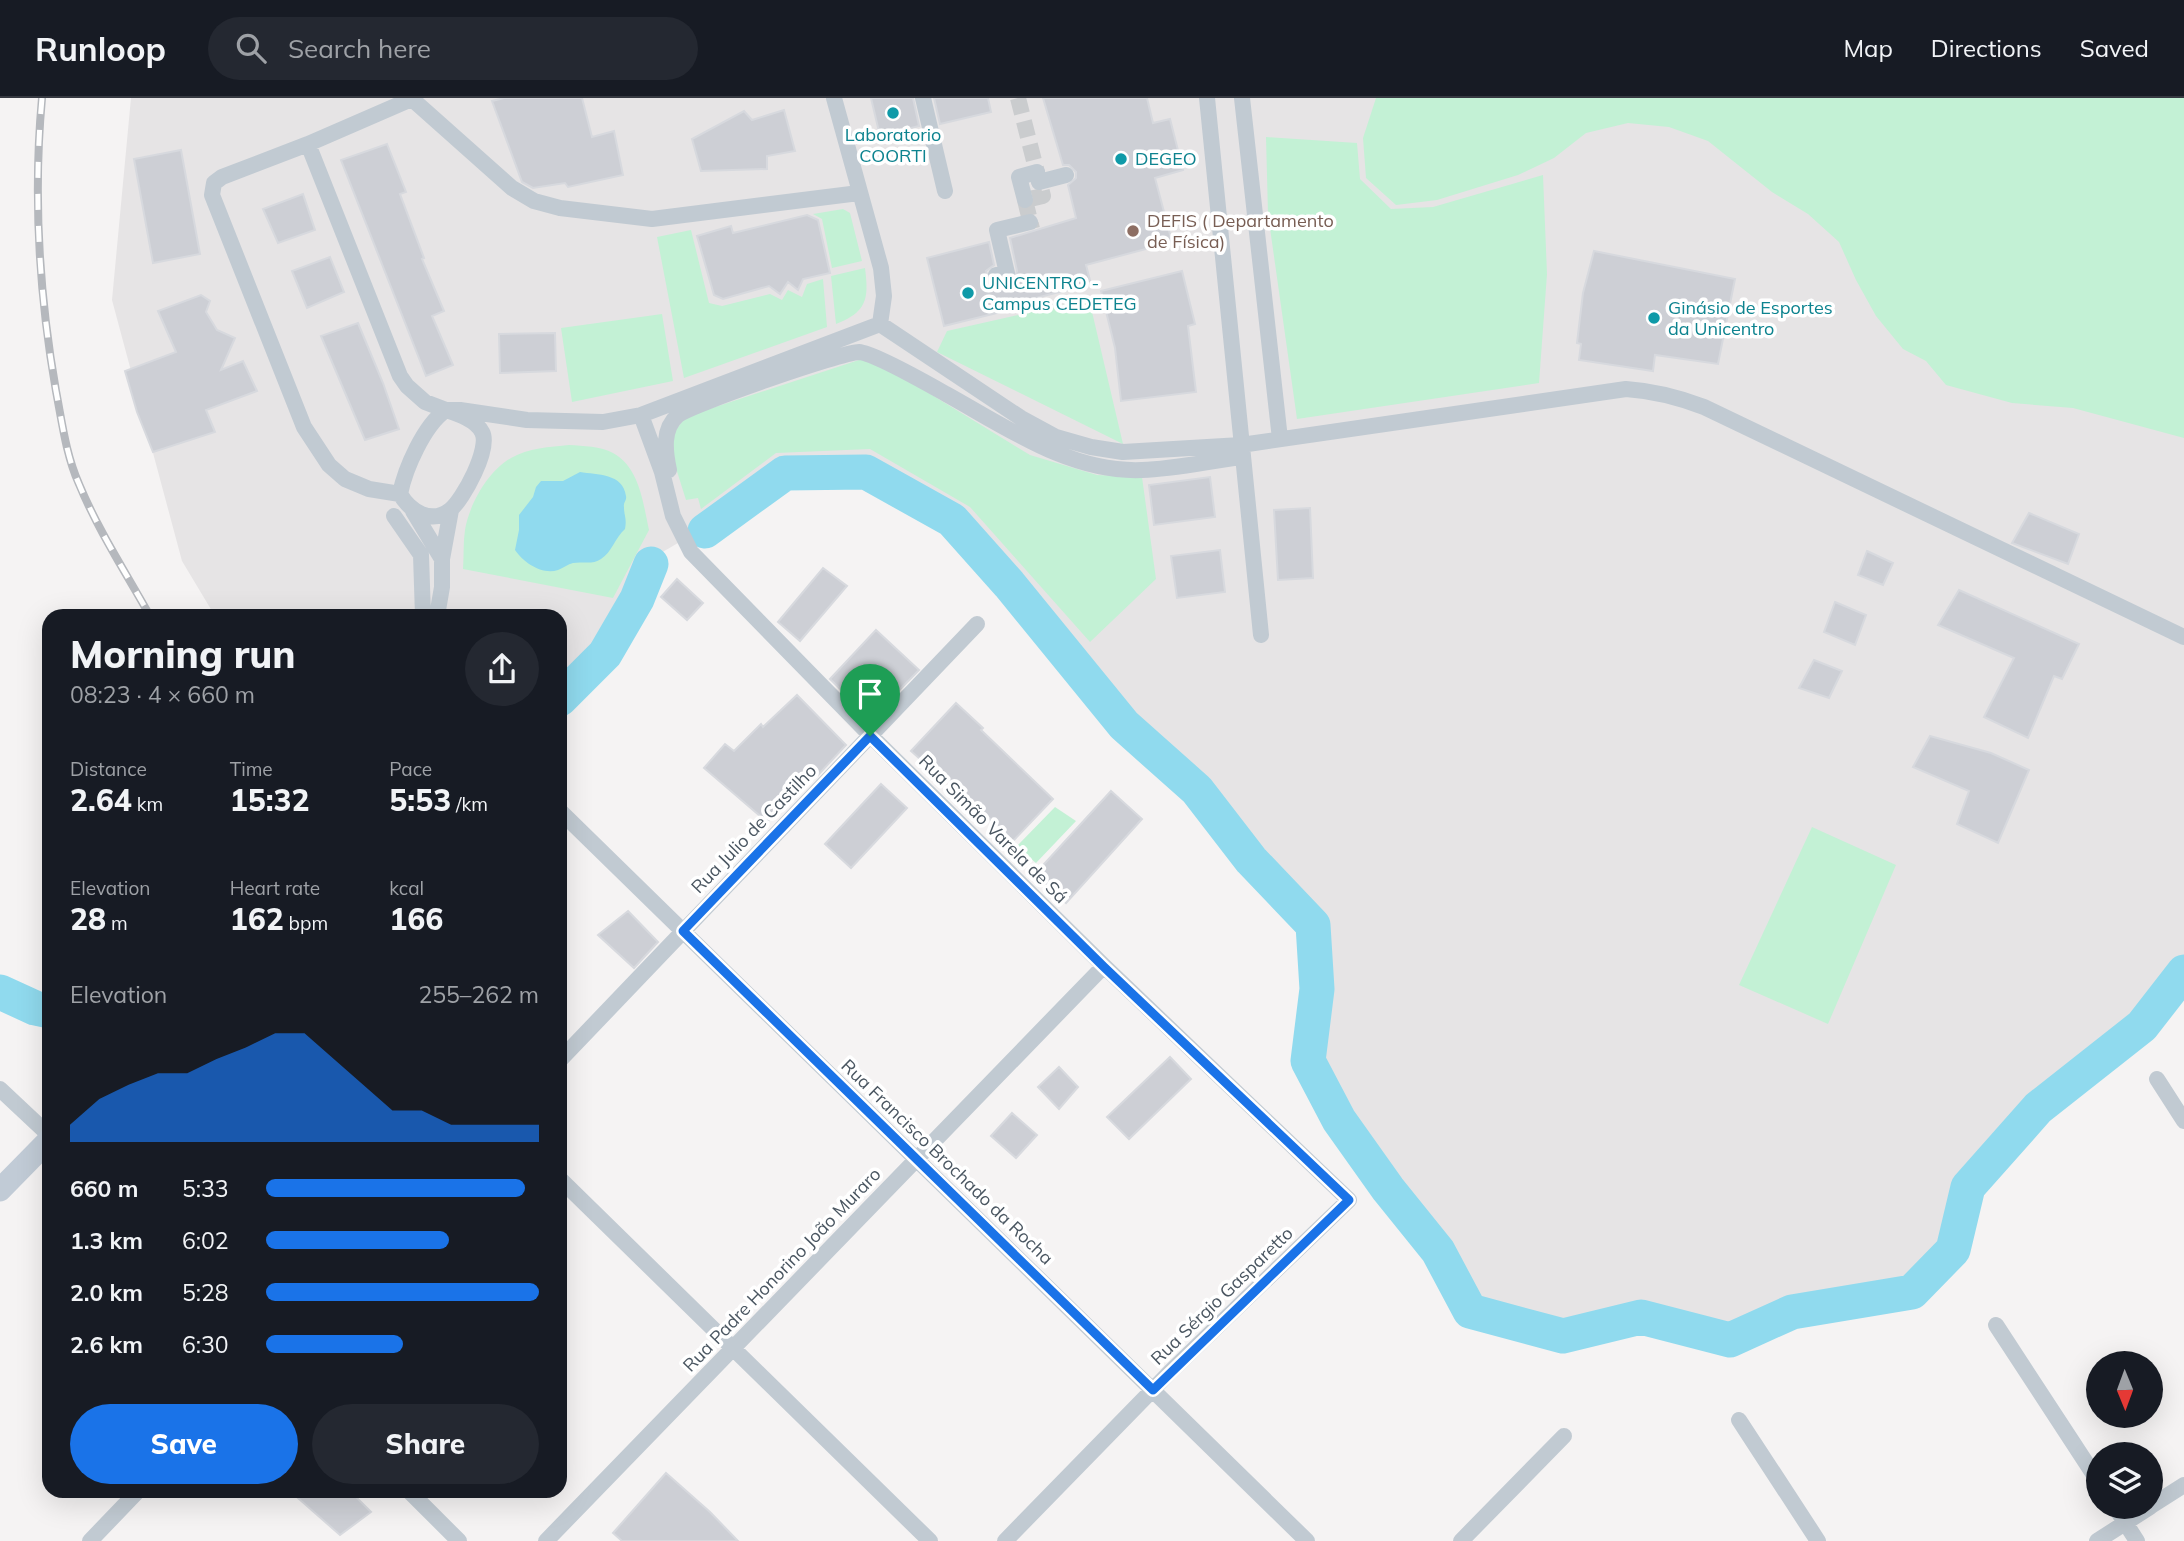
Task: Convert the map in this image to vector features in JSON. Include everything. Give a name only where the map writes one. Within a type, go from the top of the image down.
[{"type":"street","points":[[834,98],[881,268],[884,296],[880,324]]},
{"type":"street","points":[[922,98],[945,191]]},
{"type":"street","points":[[1207,98],[1261,635]]},
{"type":"street","points":[[1242,98],[1280,439]]},
{"type":"street","points":[[442,559],[400,494],[369,489],[345,479],[328,465],[304,427],[212,195],[214,183],[222,177],[413,99],[512,188],[534,201],[560,208],[652,219],[859,193]]},
{"type":"street","points":[[308,144],[400,376],[425,402],[466,419],[477,425],[483,433],[484,447],[479,462],[451,510],[442,559],[442,587],[438,609]]},
{"type":"street","points":[[1025,201],[1019,177],[1066,175]]},
{"type":"street","points":[[996,275],[1007,273],[997,230],[1030,222]]},
{"type":"street","points":[[880,324],[1021,418],[1056,437],[1123,453],[1242,451]]},
{"type":"street","points":[[400,494],[403,477],[416,451],[438,416],[446,410],[527,420],[603,422],[641,415],[880,324]]},
{"type":"street","points":[[687,526],[679,507],[665,447],[666,436],[678,415],[792,371],[860,352],[905,372],[1040,446],[1102,467],[1143,470],[1242,451],[1280,439],[1626,389],[1654,391],[1704,407],[2184,637]]},
{"type":"street","name":"Rua Simão Varela de Sá","points":[[641,415],[662,472],[673,516],[691,552],[870,736],[1104,967],[1349,1200]]},
{"type":"street","points":[[483,433],[527,420]]},
{"type":"street","points":[[413,511],[427,516],[440,515],[451,510]]},
{"type":"street","points":[[394,516],[421,555],[423,609]]},
{"type":"street","name":"Rua Julio de Castilho","points":[[567,1053],[976,624]]},
{"type":"street","name":"Rua Francisco Brochado da Rocha","points":[[567,818],[1307,1541]]},
{"type":"street","name":"Rua Padre Honorino João Muraro","points":[[546,1541],[1104,967]]},
{"type":"street","points":[[2157,1079],[2184,1121]]},
{"type":"street","points":[[0,1089],[42,1131]]},
{"type":"street","points":[[0,1190],[42,1145]]},
{"type":"street","points":[[567,1185],[930,1541]]},
{"type":"street","name":"Rua Sérgio Gasparetto","points":[[1005,1541],[1153,1390],[1349,1200]]},
{"type":"street","points":[[1996,1325],[2086,1463]]},
{"type":"street","points":[[1739,1420],[1818,1541]]},
{"type":"street","points":[[1461,1541],[1564,1436]]},
{"type":"street","points":[[2163,1499],[2184,1485]]},
{"type":"street","points":[[90,1541],[131,1498]]},
{"type":"street","points":[[416,1498],[459,1541]]},
{"type":"street","points":[[2122,1519],[2137,1541]]},
{"type":"street","points":[[2097,1541],[2131,1519]]},
{"type":"shaded area","points":[[131,98],[2184,98],[2184,957],[2135,1019],[2031,1101],[1962,1181],[1945,1246],[1909,1285],[1788,1303],[1727,1332],[1640,1308],[1562,1328],[1475,1304],[1441,1243],[1395,1186],[1347,1115],[1317,1060],[1325,1001],[1321,922],[1258,853],[1208,782],[1167,752],[1079,659],[954,518],[867,469],[783,470],[716,521],[647,561],[633,595],[601,648],[567,680],[567,609],[211,609],[182,561],[112,300]]},
{"type":"green space","points":[[1376,98],[2184,98],[2184,438],[2073,408],[2012,403],[1946,385],[1926,361],[1903,349],[1876,316],[1839,242],[1808,214],[1772,192],[1708,141],[1669,127],[1628,123],[1586,133],[1554,158],[1518,175],[1437,200],[1396,205],[1366,178],[1363,138]]},
{"type":"green space","points":[[1266,137],[1357,143],[1360,179],[1391,209],[1433,207],[1543,175],[1547,274],[1539,383],[1297,419],[1268,214]]},
{"type":"green space","points":[[843,209],[850,213],[862,261],[832,268],[822,219],[813,214]]},
{"type":"green space","points":[[691,230],[709,303],[722,306],[770,294],[782,300],[788,290],[802,297],[807,284],[823,279],[827,327],[684,378],[657,237]]},
{"type":"green space","points":[[865,268],[867,288],[864,303],[854,315],[836,324],[831,276]]},
{"type":"green space","points":[[1089,299],[1123,444],[937,352],[947,331]]},
{"type":"green space","points":[[662,314],[673,381],[572,402],[561,328]]},
{"type":"green space","points":[[862,359],[901,376],[1030,455],[1097,475],[1142,477],[1156,579],[1090,642],[970,507],[870,449],[776,453],[701,509],[698,498],[686,500],[675,465],[671,437],[684,419]]},
{"type":"green space","points":[[569,445],[603,449],[613,453],[629,468],[639,487],[649,530],[613,598],[463,569],[467,520],[487,480],[511,458],[525,452]]},
{"type":"green space","points":[[1055,807],[1076,821],[1036,863],[1018,845]]},
{"type":"green space","points":[[1812,827],[1896,865],[1828,1024],[1739,985]]},
{"type":"water","points":[[580,472],[608,476],[624,488],[625,529],[608,553],[598,561],[573,563],[552,571],[534,567],[515,550],[519,515],[541,481],[563,481]]},
{"type":"building","points":[[504,98],[582,98],[592,137],[614,131],[623,175],[568,187],[565,183],[533,188],[522,182],[492,101]]},
{"type":"building","name":"Laboratorio COORTI","points":[[871,98],[913,98],[919,126],[880,136]]},
{"type":"building","points":[[934,98],[988,98],[991,112],[940,124]]},
{"type":"building","points":[[1043,98],[1147,98],[1153,123],[1170,119],[1183,170],[1155,178],[1172,242],[1086,265],[1091,284],[1004,306],[1005,311],[944,326],[927,258],[989,242],[994,265],[986,271],[988,281],[993,285],[1009,283],[1014,280],[1017,271],[1010,238],[1076,218],[1068,185],[1076,178],[1076,172],[1069,165],[1063,165]]},
{"type":"building","points":[[784,110],[795,151],[767,156],[767,169],[701,171],[692,139],[744,111],[752,120]]},
{"type":"building","points":[[387,144],[406,192],[400,194],[424,258],[422,259],[444,311],[432,316],[453,365],[426,376],[341,160]]},
{"type":"building","points":[[181,150],[200,254],[153,263],[134,159]]},
{"type":"building","points":[[303,194],[315,230],[278,243],[263,209]]},
{"type":"building","points":[[807,215],[818,220],[830,273],[803,279],[798,290],[788,282],[780,294],[769,286],[723,299],[714,295],[697,236],[731,226],[733,233]]},
{"type":"building","name":"Ginásio de Esportes da Unicentro","points":[[1594,251],[1735,279],[1718,364],[1655,355],[1653,371],[1579,360],[1581,344],[1577,343],[1583,293]]},
{"type":"building","points":[[330,257],[344,292],[307,308],[292,271]]},
{"type":"building","points":[[1182,271],[1195,324],[1188,326],[1196,392],[1121,401],[1115,348],[1101,291]]},
{"type":"building","points":[[201,295],[210,301],[206,312],[217,330],[235,338],[221,370],[243,361],[257,391],[206,410],[215,432],[153,452],[125,371],[176,352],[158,311]]},
{"type":"building","points":[[358,323],[399,429],[365,440],[321,336]]},
{"type":"building","points":[[555,333],[556,371],[500,373],[499,334]]},
{"type":"building","points":[[1210,477],[1215,517],[1154,525],[1149,485]]},
{"type":"building","points":[[1310,508],[1313,578],[1278,580],[1274,510]]},
{"type":"building","points":[[2029,513],[2079,534],[2068,564],[2012,543]]},
{"type":"building","points":[[1220,550],[1225,592],[1177,598],[1171,556]]},
{"type":"building","points":[[1867,551],[1893,563],[1883,585],[1858,575]]},
{"type":"building","points":[[823,568],[847,586],[800,641],[778,622]]},
{"type":"building","points":[[677,579],[703,603],[687,620],[661,597]]},
{"type":"building","points":[[1959,590],[2079,644],[2062,679],[2054,676],[2028,738],[1984,717],[2014,658],[1938,625]]},
{"type":"building","points":[[1835,602],[1866,615],[1855,645],[1824,632]]},
{"type":"building","points":[[876,630],[919,670],[871,719],[830,679]]},
{"type":"building","points":[[1814,660],[1842,671],[1829,698],[1799,688]]},
{"type":"building","points":[[797,695],[846,745],[767,822],[704,768],[725,744],[734,751],[761,724],[763,727]]},
{"type":"building","points":[[956,703],[1053,799],[1013,841],[942,773],[939,776],[911,751]]},
{"type":"building","points":[[1930,736],[1991,753],[2029,770],[1998,843],[1957,824],[1969,791],[1913,767]]},
{"type":"building","points":[[881,784],[907,808],[851,868],[825,844]]},
{"type":"building","points":[[1111,791],[1142,819],[1066,903],[1035,874]]},
{"type":"building","points":[[628,911],[658,942],[634,968],[598,935]]},
{"type":"building","points":[[1170,1057],[1191,1079],[1129,1139],[1107,1117]]},
{"type":"building","points":[[1059,1067],[1078,1087],[1059,1109],[1038,1087]]},
{"type":"building","points":[[1012,1113],[1037,1135],[1016,1158],[991,1136]]},
{"type":"building","points":[[666,1473],[738,1541],[622,1541],[613,1533]]},
{"type":"building","points":[[298,1498],[357,1498],[371,1512],[340,1535]]},
{"type":"waterway","points":[[705,531],[785,473],[866,472],[952,520],[1009,584],[1124,725],[1197,790],[1251,860],[1313,925],[1317,989],[1308,1061],[1339,1120],[1388,1189],[1438,1251],[1470,1311],[1563,1336],[1641,1317],[1730,1340],[1792,1312],[1912,1292],[1953,1250],[1968,1187],[2038,1108],[2142,1026],[2184,972]]},
{"type":"waterway","points":[[567,692],[605,654],[637,599],[651,564]]},
{"type":"waterway","points":[[0,992],[42,1010]]},
{"type":"tunnel","points":[[1018,98],[1043,196],[1025,200],[1032,229]]},
{"type":"railway","points":[[42,98],[38,171],[39,245],[45,318],[65,438],[75,473],[103,535],[146,609]]},
{"type":"place","name":"Laboratorio COORTI","points":[[893,113]]},
{"type":"place","name":"DEGEO","points":[[1121,159]]},
{"type":"place","name":"DEFIS ( Departamento de Física)","points":[[1133,231]]},
{"type":"place","name":"UNICENTRO - Campus CEDETEG","points":[[968,293]]},
{"type":"place","name":"Ginásio de Esportes da Unicentro","points":[[1654,318]]},
{"type":"route","points":[[870,736],[1104,967],[1349,1200],[1153,1390],[683,931],[870,736]]}]
